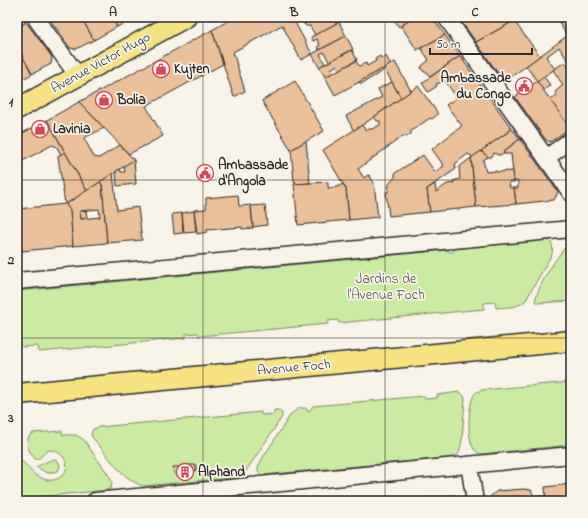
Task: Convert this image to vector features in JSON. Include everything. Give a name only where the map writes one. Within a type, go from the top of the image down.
[{"type":"main road","name":"Avenue Victor Hugo","points":[[17,109],[186,17]]},
{"type":"main road","name":"Avenue Foch","points":[[17,394],[571,341]]},
{"type":"street","points":[[446,17],[571,193]]},
{"type":"street","points":[[37,20],[78,76]]},
{"type":"street","points":[[546,158],[571,140]]},
{"type":"street","points":[[17,281],[571,229]]},
{"type":"street","points":[[95,501],[129,499],[571,455]]},
{"type":"street","points":[[469,465],[475,501]]},
{"type":"green space","name":"Jardins de l'Avenue Foch","points":[[548,240],[552,244],[552,254],[526,300],[523,303],[512,307],[496,308],[495,302],[484,303],[484,309],[339,323],[338,320],[328,321],[328,324],[199,336],[198,333],[186,334],[186,338],[39,352],[38,346],[23,347],[17,343],[17,291],[448,250],[449,252],[453,252],[454,249]]},
{"type":"green space","points":[[571,242],[571,301],[537,303],[535,301],[540,286],[560,253]]},
{"type":"green space","points":[[571,382],[571,445],[481,454],[472,446],[469,419],[471,403],[476,392],[482,390]]},
{"type":"green space","points":[[460,392],[465,399],[462,440],[459,453],[455,457],[261,475],[258,472],[262,459],[291,414],[299,408],[306,408],[307,411],[309,411],[313,406],[424,396],[425,399],[437,398],[437,395]]},
{"type":"green space","points":[[274,410],[278,410],[282,413],[282,417],[242,477],[142,486],[134,482],[120,471],[91,434],[93,429],[99,427],[261,412],[262,415],[274,414]]},
{"type":"green space","points":[[62,431],[63,435],[76,435],[84,440],[110,477],[112,482],[111,488],[108,490],[17,499],[18,460],[21,460],[32,472],[41,478],[54,480],[64,474],[66,464],[64,458],[59,453],[49,450],[38,459],[35,459],[27,444],[28,438],[33,433]]},
{"type":"green space","points":[[53,459],[58,461],[60,465],[58,471],[47,473],[36,467]]},
{"type":"building","points":[[17,17],[22,17],[26,22],[17,29]]},
{"type":"building","points":[[48,17],[81,17],[94,40],[76,49],[70,48]]},
{"type":"building","points":[[81,17],[112,17],[117,27],[94,40]]},
{"type":"building","points":[[112,17],[136,17],[117,27]]},
{"type":"building","points":[[235,17],[292,17],[312,54],[301,60],[282,25],[233,52],[245,91],[234,97],[212,30]]},
{"type":"building","points":[[305,17],[317,17],[304,24],[303,21],[306,19]]},
{"type":"building","points":[[317,17],[336,17],[339,22],[315,35],[310,26],[306,26],[304,24]]},
{"type":"building","points":[[392,17],[414,17],[399,27]]},
{"type":"building","points":[[414,17],[432,17],[445,35],[417,50],[401,26]]},
{"type":"building","points":[[458,17],[521,17],[476,42]]},
{"type":"building","points":[[556,17],[571,17],[571,44],[567,36]]},
{"type":"building","points":[[514,21],[540,56],[504,82],[476,42]]},
{"type":"building","points":[[26,22],[52,57],[51,64],[32,74],[17,47],[17,29]]},
{"type":"building","points":[[339,22],[346,36],[319,50],[318,46],[320,45],[317,39],[313,41],[311,37]]},
{"type":"building","points":[[212,30],[223,64],[146,106],[163,136],[129,154],[79,102]]},
{"type":"building","points":[[445,35],[460,56],[430,77],[427,72],[424,72],[421,68],[429,60],[421,48]]},
{"type":"building","points":[[346,36],[353,49],[329,62],[324,52],[320,54],[325,64],[319,67],[312,54]]},
{"type":"building","points":[[567,36],[571,44],[571,59],[568,61],[559,47],[546,57],[555,69],[537,81],[526,66]]},
{"type":"building","points":[[352,50],[357,60],[339,70],[337,65],[331,69],[333,73],[325,77],[319,67]]},
{"type":"building","points":[[21,53],[32,74],[17,82],[17,55]]},
{"type":"building","points":[[380,56],[381,58],[386,56],[391,65],[335,95],[325,77],[356,61],[359,66],[366,63],[367,66],[376,61],[375,59]]},
{"type":"building","points":[[460,56],[512,129],[473,157],[468,154],[455,164],[456,169],[427,189],[430,212],[389,216],[386,192],[388,192],[389,184],[395,177],[395,173],[423,155],[435,172],[444,166],[432,149],[462,126],[446,105],[455,99],[455,95],[445,81],[436,84],[437,86],[428,92],[422,83]]},
{"type":"building","points":[[395,62],[411,91],[401,98],[384,68]]},
{"type":"building","points":[[565,62],[571,71],[570,128],[550,100],[557,96],[555,92],[563,85],[553,70]]},
{"type":"building","points":[[382,69],[383,71],[361,84],[359,82]]},
{"type":"building","points":[[544,77],[550,85],[543,91],[537,82]]},
{"type":"building","points":[[295,81],[324,131],[291,150],[262,101]]},
{"type":"building","points":[[537,81],[570,128],[550,142],[546,140],[515,97]]},
{"type":"building","points":[[392,82],[401,98],[354,131],[346,116],[382,97],[378,89]]},
{"type":"building","points":[[418,86],[437,112],[437,115],[411,131],[411,134],[406,137],[403,136],[358,169],[364,178],[368,175],[370,176],[374,183],[378,217],[349,220],[346,189],[323,150],[362,125],[366,131],[380,125],[380,121],[377,121],[374,117]]},
{"type":"building","points":[[79,102],[104,128],[84,138],[94,157],[99,158],[120,145],[134,160],[87,191],[47,120]]},
{"type":"building","points":[[47,120],[65,152],[61,155],[57,147],[52,145],[17,164],[17,136]]},
{"type":"building","points":[[512,129],[520,139],[504,151],[504,154],[498,155],[494,153],[491,157],[488,157],[481,151]]},
{"type":"building","points":[[520,139],[558,192],[554,200],[516,204],[514,188],[518,188],[518,181],[514,182],[511,154],[504,154],[504,151]]},
{"type":"building","points":[[306,141],[310,183],[296,184],[294,181],[291,150]]},
{"type":"building","points":[[481,151],[488,157],[483,160],[486,172],[513,171],[514,182],[509,182],[510,188],[514,188],[516,204],[476,207],[471,158]]},
{"type":"building","points":[[65,152],[87,191],[66,204],[70,210],[73,246],[22,251],[18,209],[65,204],[58,156]]},
{"type":"building","points":[[471,158],[476,207],[430,212],[427,189],[435,184],[436,192],[447,184],[454,183],[453,181],[460,179],[459,167]]},
{"type":"building","points":[[134,160],[136,184],[117,186],[116,171],[120,169],[121,172],[125,172],[124,166]]},
{"type":"building","points":[[113,173],[117,210],[138,207],[142,240],[107,243],[102,185],[100,182]]},
{"type":"building","points":[[100,182],[102,185],[107,243],[73,246],[70,210],[66,204]],"holes":[[[99,209],[100,217],[81,219],[80,211]]]},
{"type":"building","points":[[328,182],[328,188],[337,187],[343,184],[346,189],[349,220],[298,225],[294,184]]},
{"type":"building","points":[[238,195],[239,206],[251,205],[253,228],[242,229],[242,227],[207,230],[207,232],[197,234],[194,210],[206,209],[206,198]]},
{"type":"building","points":[[17,198],[22,251],[17,252]]},
{"type":"building","points":[[265,205],[267,225],[253,227],[251,206]]},
{"type":"building","points":[[80,211],[86,211],[87,218],[81,219]]},
{"type":"building","points":[[194,211],[196,232],[184,233],[182,213]]},
{"type":"building","points":[[182,213],[183,233],[174,234],[172,214]]},
{"type":"building","name":"Alphand","points":[[182,465],[196,465],[196,470],[191,475],[178,476],[174,473],[173,467],[179,467]]},
{"type":"building","points":[[571,484],[571,501],[546,501],[545,487]]},
{"type":"building","points":[[524,489],[531,490],[534,496],[545,496],[546,501],[489,501],[491,496],[497,491]]},
{"type":"building","points":[[455,495],[458,501],[399,501],[421,499]]},
{"type":"place","name":"Kujten","points":[[161,69]]},
{"type":"place","name":"Ambassade du Congo","points":[[524,86]]},
{"type":"place","name":"Bolia","points":[[104,100]]},
{"type":"place","name":"Lavinia","points":[[40,129]]},
{"type":"place","name":"Ambassade d'Angola","points":[[205,173]]},
{"type":"place","name":"Alphand","points":[[185,472]]}]
